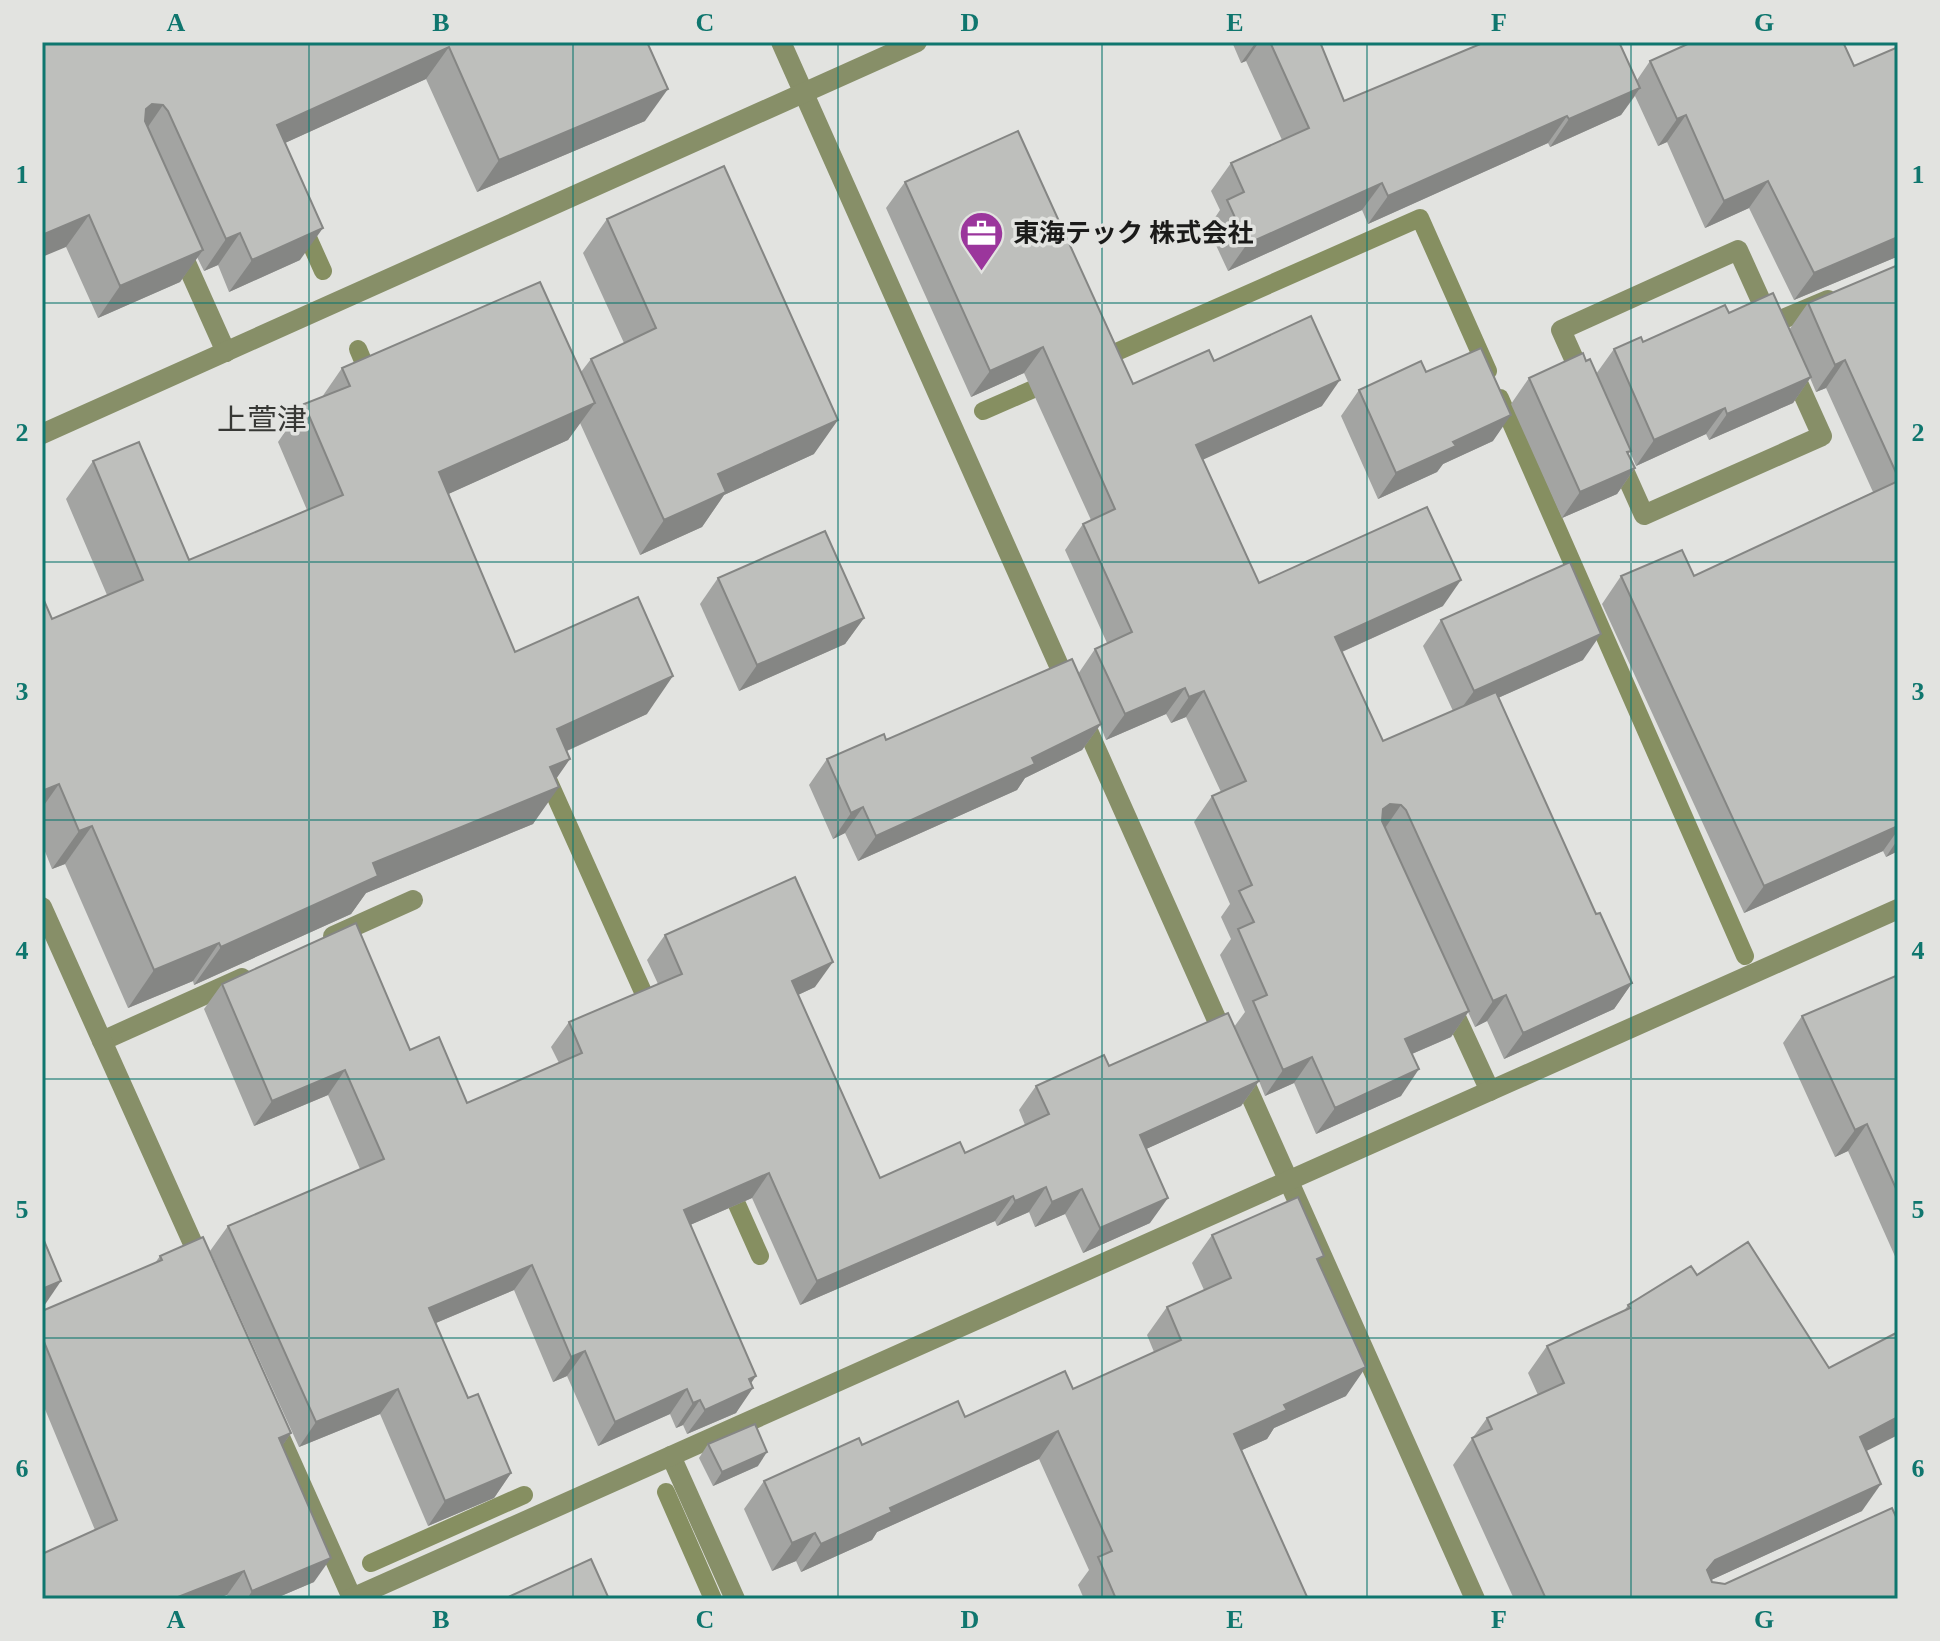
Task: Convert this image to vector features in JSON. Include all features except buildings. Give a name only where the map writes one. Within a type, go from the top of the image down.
[{"type":"street","points":[[781,42],[1475,1599]]},
{"type":"street","points":[[42,434],[917,42]]},
{"type":"street","points":[[174,235],[226,352]]},
{"type":"street","points":[[1738,250],[1771,324],[1822,436],[1644,515],[1561,330],[1738,250]]},
{"type":"street","points":[[1771,324],[1841,294]]},
{"type":"street","points":[[314,945],[413,900]]},
{"type":"street","points":[[42,907],[211,1284]]},
{"type":"street","points":[[262,1398],[351,1599],[1898,909]]},
{"type":"street","points":[[102,1041],[258,971]]},
{"type":"street","points":[[1439,980],[1490,1091]]},
{"type":"street","points":[[671,1456],[735,1599]]},
{"type":"waterway","points":[[1096,361],[1420,218],[1488,371]]},
{"type":"waterway","points":[[301,222],[323,271]]},
{"type":"waterway","points":[[358,349],[371,380]]},
{"type":"waterway","points":[[983,411],[1054,380]]},
{"type":"waterway","points":[[1500,398],[1745,956]]},
{"type":"waterway","points":[[545,773],[652,1012]]},
{"type":"waterway","points":[[727,1182],[760,1256]]},
{"type":"waterway","points":[[666,1492],[713,1599]]},
{"type":"waterway","points":[[371,1563],[524,1495]]},
{"type":"place","name":"東海テック 株式会社","points":[[982,272]]},
{"type":"district","name":"上萱津","points":[[262,419]]}]
